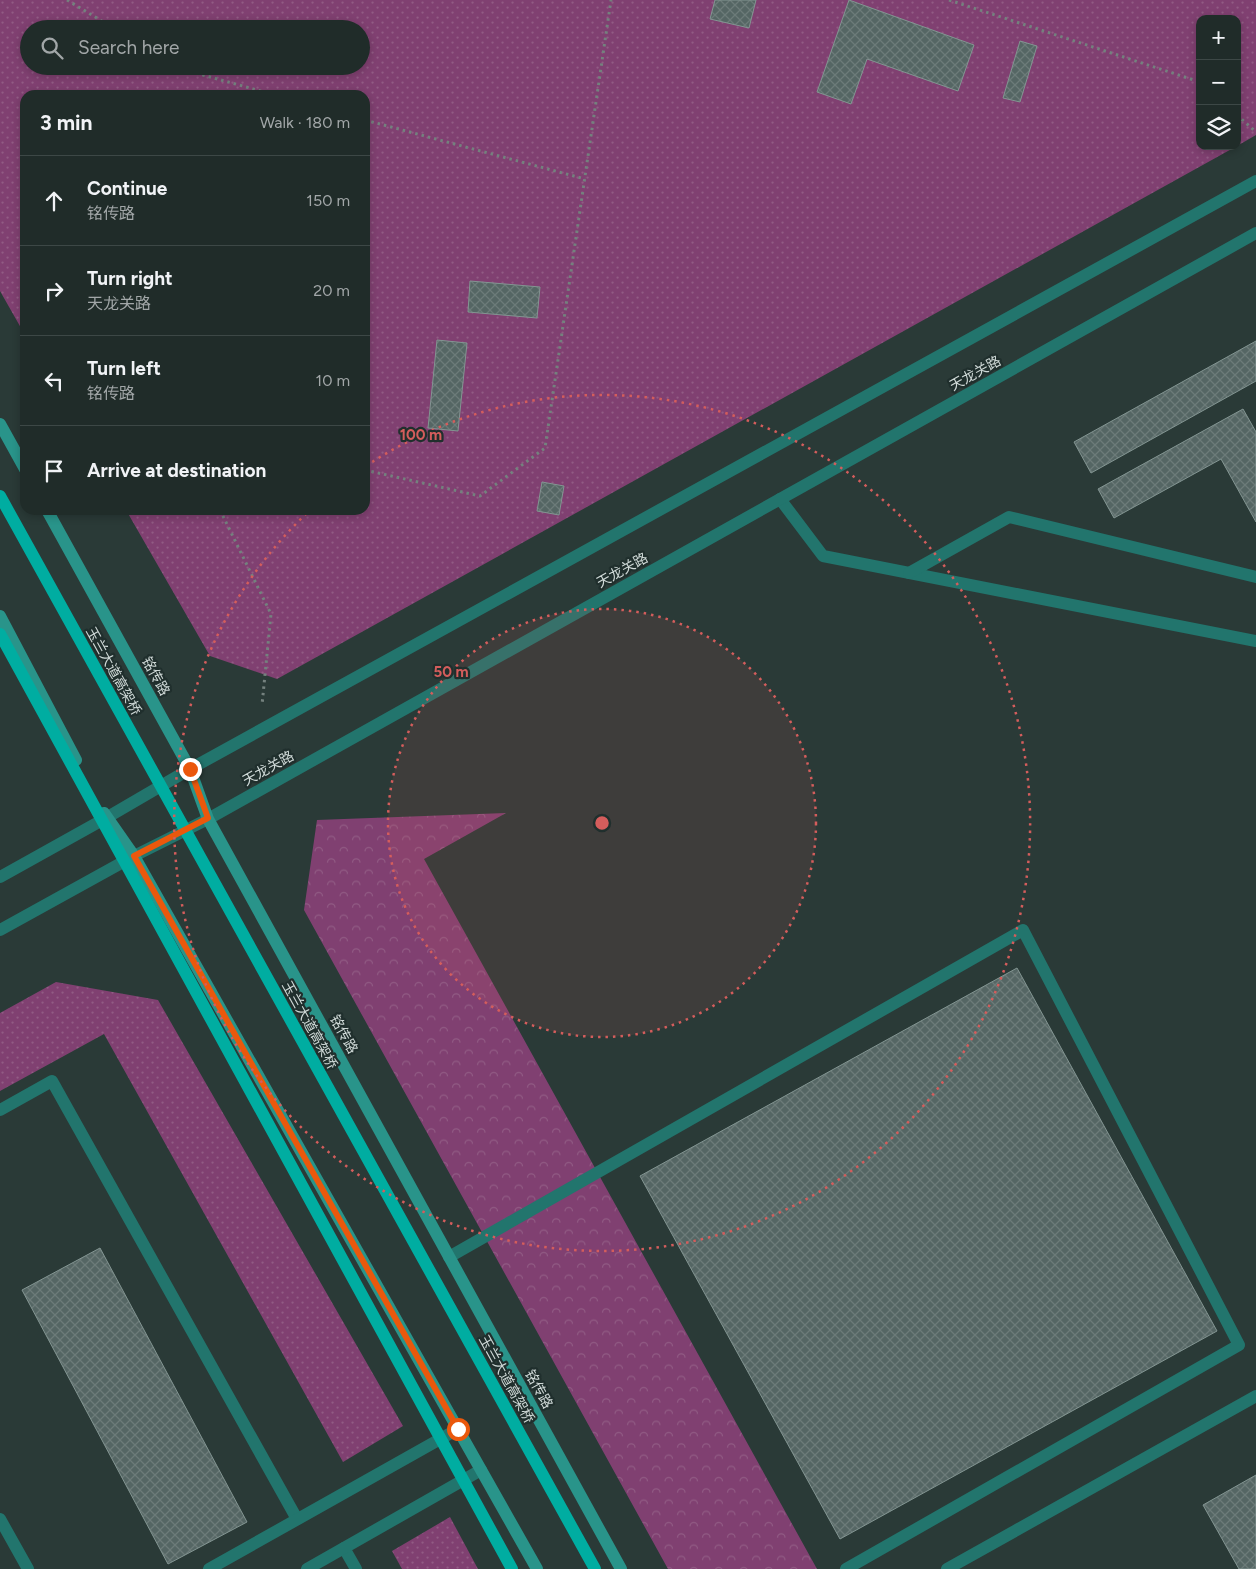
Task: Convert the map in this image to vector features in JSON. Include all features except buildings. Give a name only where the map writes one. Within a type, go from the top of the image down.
[{"type":"main road","points":[[0,424],[20,460]]},
{"type":"main road","name":"玉兰大道高架桥","points":[[0,496],[595,1569]]},
{"type":"main road","name":"铭传路","points":[[51,515],[190,769],[208,818],[621,1569]]},
{"type":"main road","points":[[0,616],[106,818],[134,856],[537,1569]]},
{"type":"main road","points":[[0,634],[512,1569]]},
{"type":"street","points":[[0,877],[190,769],[1256,181]]},
{"type":"street","name":"天龙关路","points":[[0,930],[134,856],[208,818],[1256,233]]},
{"type":"street","points":[[780,499],[823,556],[1256,641]]},
{"type":"street","points":[[909,573],[1009,517],[1256,577]]},
{"type":"street","points":[[450,1257],[1023,930],[1239,1344],[846,1569]]},
{"type":"street","points":[[0,1110],[52,1081],[297,1520]]},
{"type":"street","points":[[947,1569],[1256,1396]]},
{"type":"street","points":[[209,1569],[458,1429]]},
{"type":"street","points":[[307,1569],[481,1470]]},
{"type":"street","points":[[0,1519],[28,1569]]},
{"type":"street","points":[[344,1548],[356,1569]]},
{"type":"path","points":[[67,0],[100,20]]},
{"type":"path","points":[[370,471],[480,496],[545,448],[611,0]]},
{"type":"path","points":[[949,0],[1196,81]]},
{"type":"path","points":[[203,75],[257,90]]},
{"type":"path","points":[[1241,118],[1256,132]]},
{"type":"path","points":[[370,121],[585,179]]},
{"type":"path","points":[[222,515],[271,614],[260,731]]},
{"type":"green space","points":[[0,0],[1256,0],[1256,135],[1241,144],[1241,15],[1196,15],[1196,150],[1230,150],[277,679],[210,656],[129,515],[370,515],[370,90],[20,90],[20,326],[0,291]]},
{"type":"green space","points":[[506,813],[424,859],[817,1569],[668,1569],[304,910],[317,820]]},
{"type":"green space","points":[[56,982],[158,1000],[403,1426],[343,1462],[104,1034],[0,1091],[0,1013]]},
{"type":"green space","points":[[450,1517],[478,1569],[402,1569],[392,1551]]},
{"type":"route","points":[[190,769],[208,818],[134,856],[458,1429]]}]
